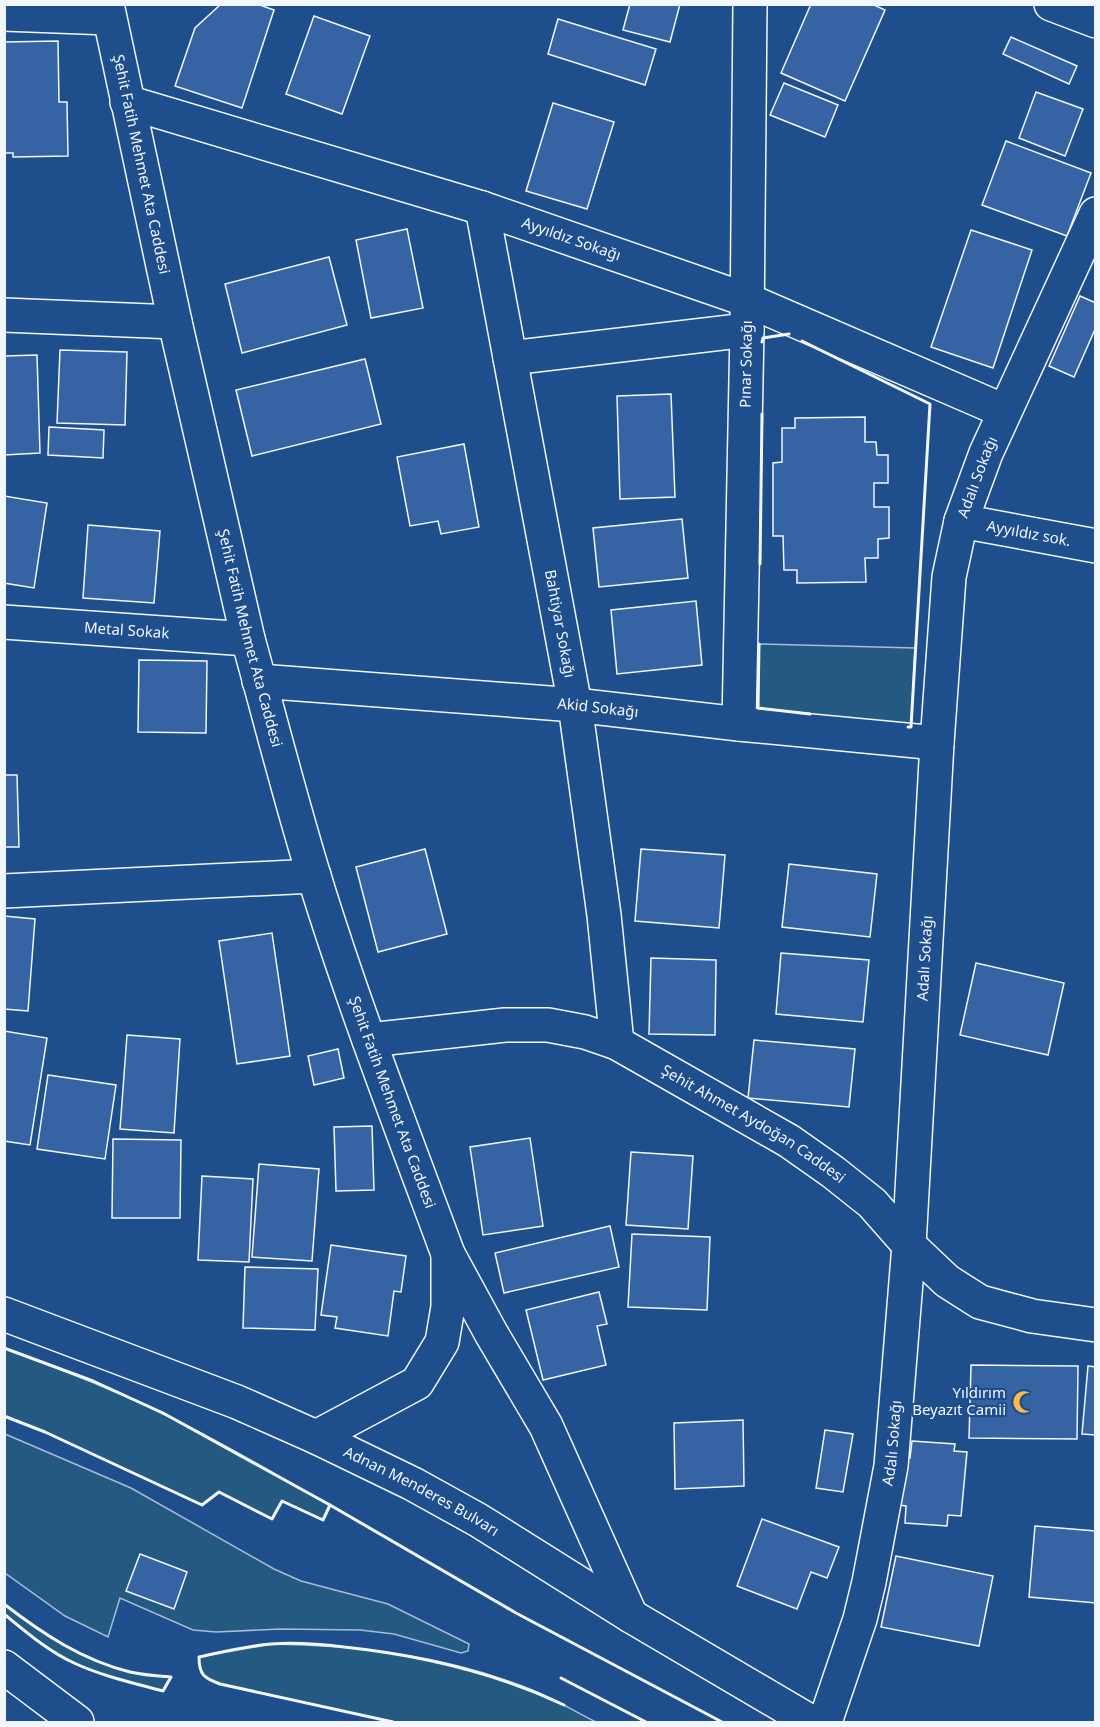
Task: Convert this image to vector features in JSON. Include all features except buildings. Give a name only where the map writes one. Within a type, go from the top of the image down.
[{"type":"street","name":"Pınar Sokağı","points":[[739,724],[750,4]]},
{"type":"street","points":[[1051,4],[1095,21]]},
{"type":"street","points":[[4,14],[108,11]]},
{"type":"street","name":"Şehit Fatih Mehmet Ata Caddesi","points":[[108,11],[175,322],[248,639],[314,876],[369,1040],[448,1254],[546,1426],[631,1616]]},
{"type":"street","name":"Ayyıldız Sokağı","points":[[127,102],[482,208],[747,315],[1004,411]]},
{"type":"street","name":"Bahtiyar Sokağı","points":[[482,208],[574,705],[604,915],[617,1043]]},
{"type":"street","name":"Adalı Sokağı","points":[[825,1722],[860,1618],[881,1522],[892,1455],[909,1245],[937,743],[949,577],[961,521],[972,487],[1004,411],[1095,214]]},
{"type":"street","points":[[4,315],[175,322]]},
{"type":"street","points":[[510,358],[747,315]]},
{"type":"street","name":"Ayyıldız sok.","points":[[961,521],[1095,546]]},
{"type":"street","name":"Metal Sokak","points":[[4,622],[248,639]]},
{"type":"street","name":"Akid Sokağı","points":[[259,681],[574,705],[937,743]]},
{"type":"street","points":[[4,891],[314,876]]},
{"type":"street","name":"Şehit Ahmet Aydoğan Caddesi","points":[[369,1040],[505,1025],[548,1025],[585,1032],[617,1043],[789,1141],[833,1172],[872,1203],[909,1245],[947,1281],[980,1302],[1032,1316],[1095,1325]]},
{"type":"street","name":"Şehit Fatih Mehmet Ata Caddesi","points":[[316,1437],[417,1383],[442,1342],[448,1307],[448,1254]]},
{"type":"street","name":"Adnan Menderes Bulvarı","points":[[4,1314],[237,1402],[413,1484],[478,1520],[631,1616],[811,1722]]},
{"type":"street","points":[[4,1667],[77,1722]]},
{"type":"shaded area","points":[[759,644],[915,648],[911,727],[758,708]]},
{"type":"shaded area","points":[[5,1348],[123,1395],[183,1423],[330,1505],[323,1520],[282,1501],[272,1519],[219,1492],[202,1505],[45,1432],[5,1416]]},
{"type":"shaded area","points":[[5,1434],[131,1488],[274,1569],[301,1581],[388,1604],[469,1644],[468,1651],[461,1653],[394,1634],[360,1630],[280,1629],[216,1632],[193,1630],[120,1598],[108,1637],[65,1616],[5,1573]]},
{"type":"shaded area","points":[[4,1604],[48,1636],[96,1661],[130,1672],[171,1677],[163,1691],[85,1668],[64,1658],[30,1634],[5,1614]]},
{"type":"shaded area","points":[[272,1644],[337,1647],[403,1654],[467,1668],[539,1693],[596,1722],[393,1722],[220,1684],[206,1678],[201,1672],[199,1657]]},
{"type":"wall","points":[[762,342],[763,338],[789,334]]},
{"type":"wall","points":[[802,341],[930,404],[911,727],[908,727]]},
{"type":"wall","points":[[760,564],[762,414]]},
{"type":"wall","points":[[759,644],[758,708],[810,714]]},
{"type":"wall","points":[[4,1348],[93,1381],[163,1413],[330,1505],[516,1613],[722,1722]]},
{"type":"wall","points":[[4,1416],[45,1432],[202,1505],[219,1492],[272,1519],[282,1501],[323,1520],[330,1505]]},
{"type":"wall","points":[[4,1604],[48,1636],[96,1661],[130,1672],[171,1677],[163,1691],[96,1672],[55,1653],[4,1614]]},
{"type":"wall","points":[[393,1722],[220,1684],[210,1680],[201,1672],[199,1657],[280,1643],[317,1644],[372,1650],[429,1660],[484,1674],[564,1705]]},
{"type":"wall","points":[[561,1678],[646,1722]]},
{"type":"place","name":"Yıldırım Beyazıt Camii","points":[[1024,1402]]}]
